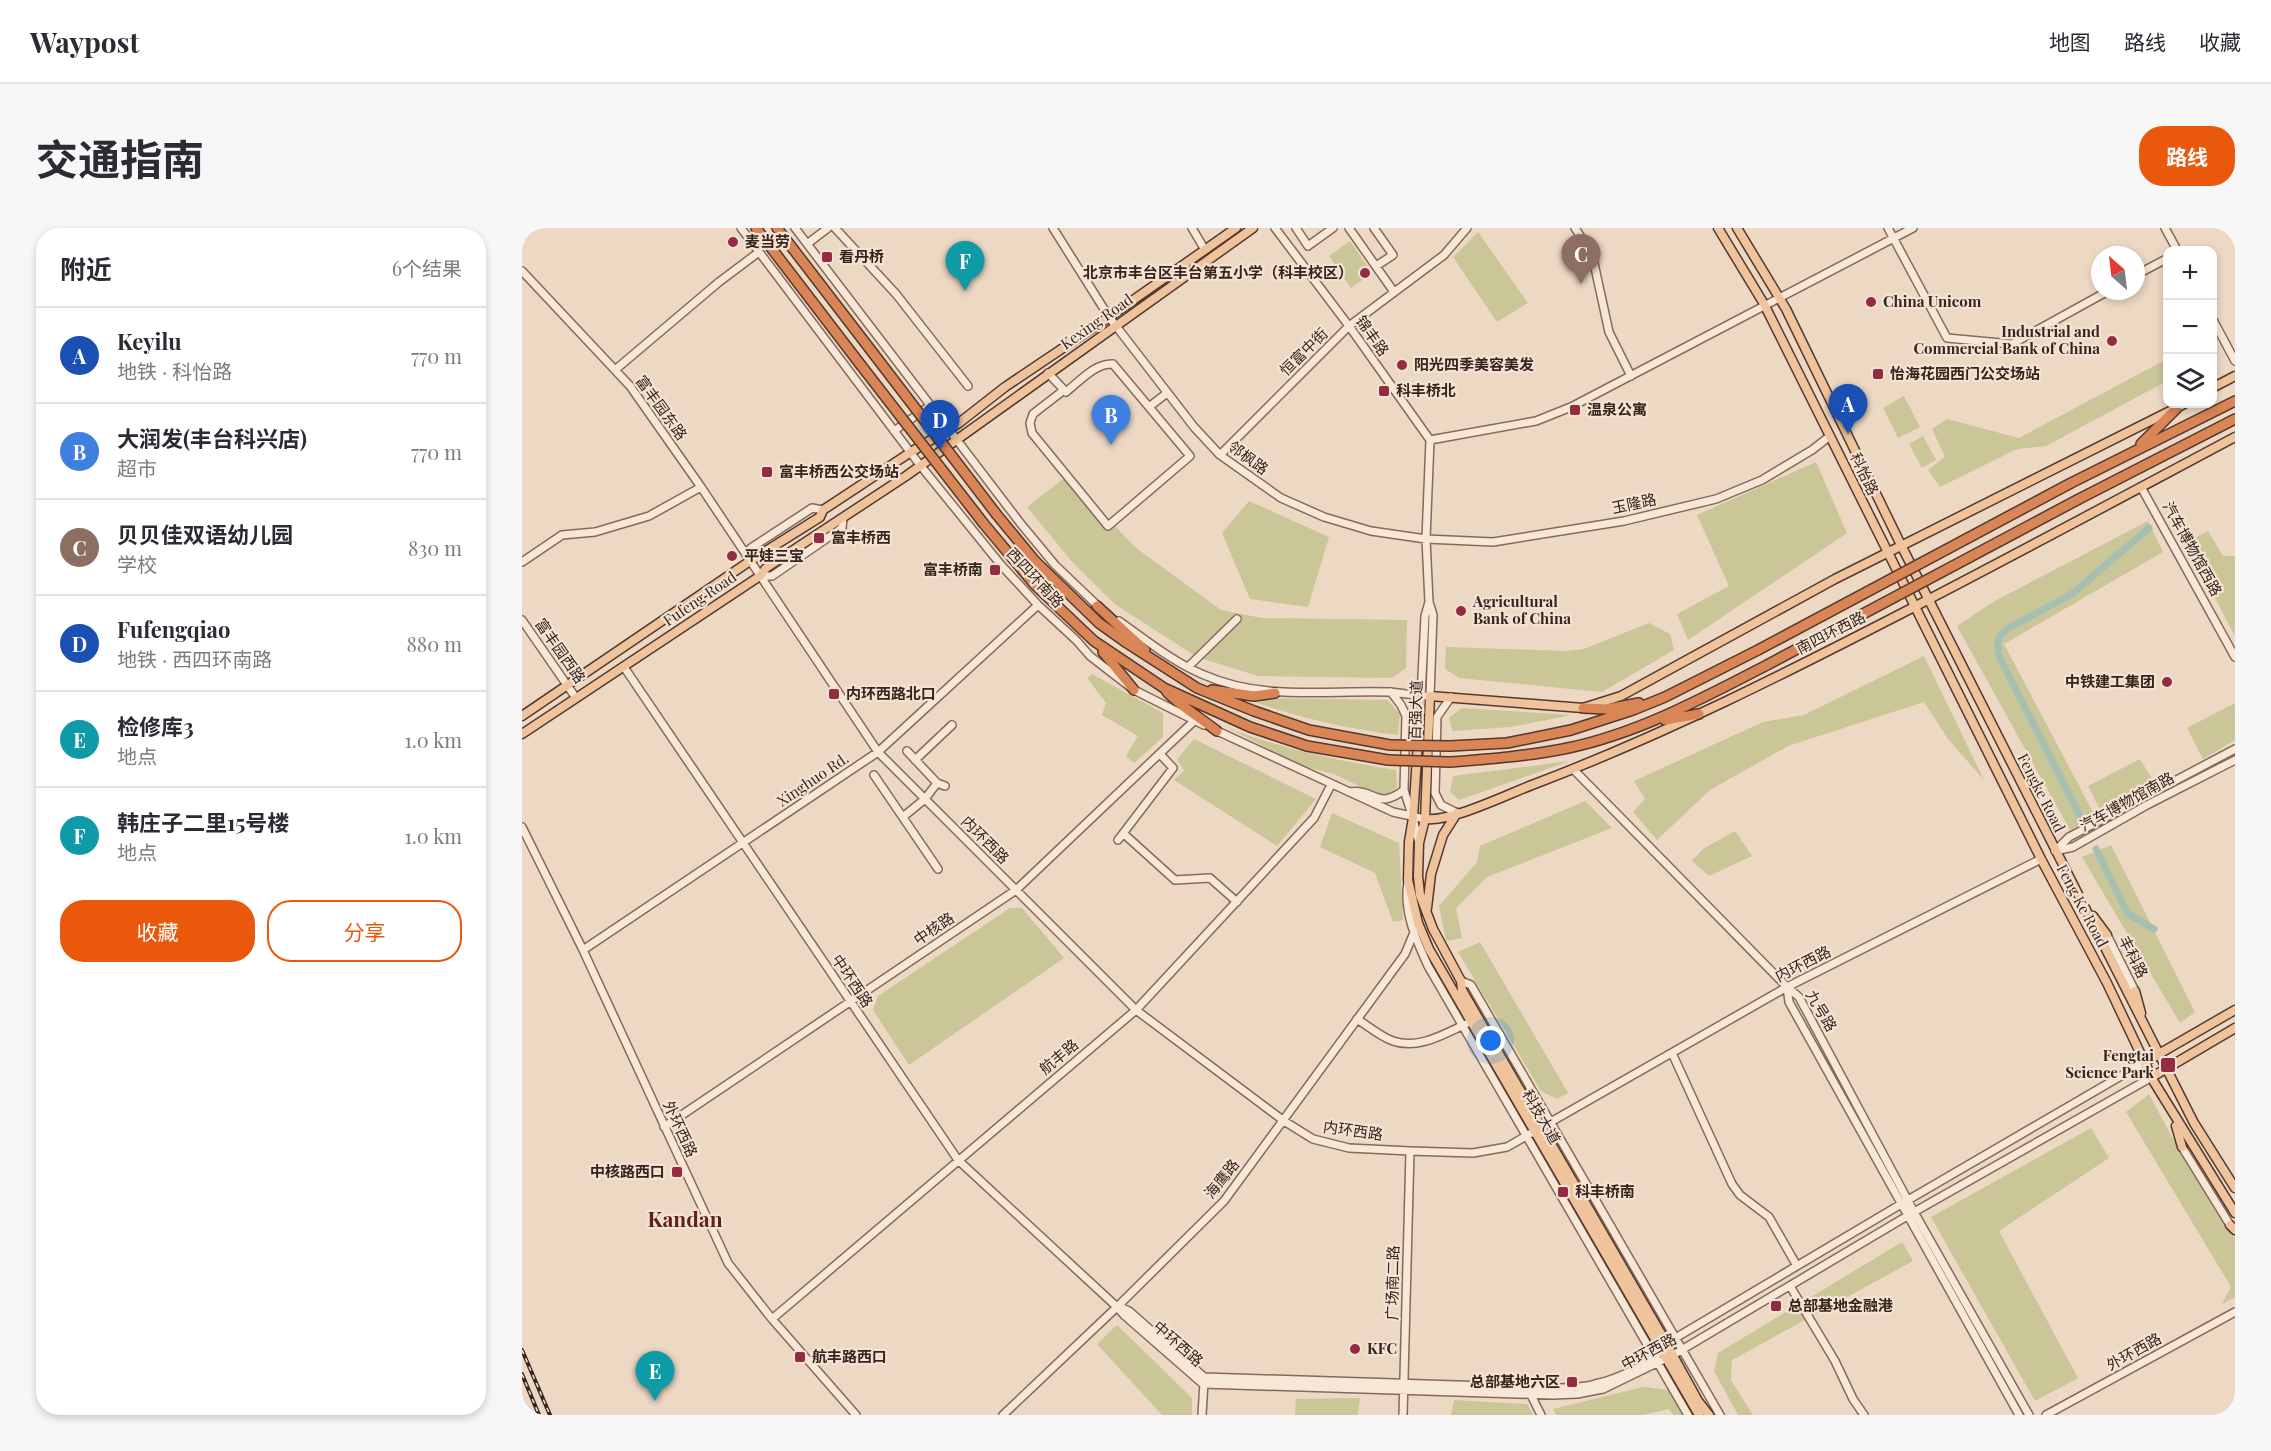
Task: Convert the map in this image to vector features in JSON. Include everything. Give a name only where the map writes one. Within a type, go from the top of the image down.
[{"type":"highway","name":"西四环南路","points":[[756,228],[984,524],[1035,585],[1094,641],[1164,688],[1250,727],[1306,746],[1388,760],[1450,762],[1539,754],[1571,748],[1645,724]]},
{"type":"highway","name":"西四环南路","points":[[777,228],[997,515],[1035,561],[1099,623],[1197,688],[1309,730],[1390,745],[1450,746],[1507,743],[1570,730],[1665,697]]},
{"type":"highway","points":[[1583,708],[1607,709],[1665,697],[2071,483],[2235,401]]},
{"type":"highway","points":[[2135,450],[2178,408]]},
{"type":"highway","points":[[1645,724],[1699,700],[1767,665],[2235,419]]},
{"type":"highway","points":[[1097,606],[1167,670]]},
{"type":"highway","points":[[1094,641],[1134,690]]},
{"type":"highway","points":[[1164,688],[1182,708],[1217,730]]},
{"type":"highway","points":[[1197,688],[1254,696],[1275,693]]},
{"type":"highway","points":[[1645,724],[1699,714]]},
{"type":"main road","name":"Kexing Road","points":[[911,452],[949,429],[1005,387],[1236,228]]},
{"type":"main road","name":"Kexing Road","points":[[920,465],[1253,228]]},
{"type":"main road","name":"科怡路","points":[[1718,228],[1764,304],[1915,607]]},
{"type":"main road","name":"科怡路","points":[[1737,228],[1779,296],[1928,600]]},
{"type":"main road","points":[[2217,385],[2235,376]]},
{"type":"main road","points":[[1426,696],[1583,708],[1621,696],[1887,552],[2176,408]]},
{"type":"main road","name":"南四环西路","points":[[1425,819],[1436,820],[1457,813],[1573,769],[1699,714],[1843,645],[2235,437]]},
{"type":"main road","name":"Fufeng Road","points":[[522,716],[750,561],[820,517],[823,510],[911,452]]},
{"type":"main road","name":"Fufeng Road","points":[[522,734],[760,576],[766,568],[920,465]]},
{"type":"main road","name":"Fengke Road","points":[[1928,600],[2194,1123],[2235,1188]]},
{"type":"main road","name":"Feng Ke Road","points":[[1915,607],[2041,859],[2107,983],[2152,1077],[2172,1114],[2235,1213]]},
{"type":"main road","name":"百强大道","points":[[1413,818],[1426,696]]},
{"type":"main road","name":"百强大道","points":[[1425,819],[1426,696]]},
{"type":"main road","points":[[1427,912],[1428,892],[1443,835],[1457,813]]},
{"type":"main road","name":"科技大道","points":[[1413,818],[1409,843],[1408,880],[1418,923],[1429,949],[1467,1023],[1534,1132],[1699,1415]]},
{"type":"main road","name":"科技大道","points":[[1425,819],[1419,843],[1420,895],[1442,948],[1461,981],[1462,990],[1534,1132]]},
{"type":"main road","points":[[2085,909],[2107,935]]},
{"type":"main road","points":[[2135,991],[2144,1025]]},
{"type":"main road","points":[[2145,1062],[2235,1010]]},
{"type":"main road","points":[[2152,1077],[2235,1028]]},
{"type":"main road","points":[[2172,1114],[2182,1147]]},
{"type":"main road","name":"科技大道","points":[[1663,1354],[1709,1415]]},
{"type":"street","name":"西四环南路","points":[[741,228],[920,465],[1001,565],[1090,656],[1134,690],[1194,721],[1393,812],[1425,819]]},
{"type":"street","name":"西四环南路","points":[[795,228],[1010,509],[1055,565],[1097,606],[1188,667],[1230,684],[1275,693],[1391,692],[1426,696]]},
{"type":"street","points":[[807,244],[828,228]]},
{"type":"street","points":[[835,228],[896,294],[968,386]]},
{"type":"street","name":"邻枫路","points":[[1053,228],[1108,317],[1167,393],[1220,455],[1281,498],[1324,518],[1371,531],[1426,539]]},
{"type":"street","points":[[1192,228],[1204,250]]},
{"type":"street","name":"锦丰路","points":[[1275,228],[1430,440]]},
{"type":"street","points":[[1296,228],[1308,246],[1333,228]]},
{"type":"street","points":[[1349,228],[1394,292]]},
{"type":"street","points":[[1374,228],[1393,255],[1376,266]]},
{"type":"street","name":"恒富中街","points":[[1220,455],[1349,327],[1444,255],[1467,228]]},
{"type":"street","points":[[1575,228],[1592,254],[1609,332],[1631,376]]},
{"type":"street","points":[[1888,228],[1947,338],[2012,344],[2092,300]]},
{"type":"street","points":[[1426,539],[1430,440],[1536,422],[1571,407],[1779,296],[1913,228]]},
{"type":"street","points":[[2165,228],[2175,246]]},
{"type":"street","points":[[615,370],[719,282],[759,252]]},
{"type":"street","points":[[2145,270],[2163,261]]},
{"type":"street","name":"富丰园东路","points":[[522,270],[630,386],[760,576]]},
{"type":"street","points":[[2217,327],[2235,360]]},
{"type":"street","points":[[1104,363],[1113,364],[1149,407],[1190,456],[1108,526],[1032,433],[1030,423],[1033,414],[1104,363]]},
{"type":"street","points":[[1048,373],[1065,391]]},
{"type":"street","points":[[1149,407],[1167,393]]},
{"type":"street","points":[[894,431],[931,405]]},
{"type":"street","name":"玉隆路","points":[[1426,539],[1492,542],[1624,521],[1716,499],[1762,480],[1812,450],[1830,436]]},
{"type":"street","points":[[522,562],[562,535],[595,532],[649,516],[701,487]]},
{"type":"street","name":"汽车博物馆西路","points":[[2141,487],[2235,657]]},
{"type":"street","name":"百强大道","points":[[1426,539],[1429,602],[1425,616],[1426,696]]},
{"type":"street","name":"内环西路","points":[[760,576],[878,752],[1136,1010],[1284,1121],[1313,1139],[1330,1145],[1473,1153],[1507,1147],[1787,987],[2041,859]]},
{"type":"street","name":"Xinghuo Rd.","points":[[583,950],[878,752],[1038,605]]},
{"type":"street","points":[[1188,667],[1237,619]]},
{"type":"street","name":"富丰园西路","points":[[522,620],[576,698]]},
{"type":"street","name":"中环西路","points":[[624,667],[958,1160],[1117,1307],[1129,1311],[1204,1381],[1404,1386],[1530,1391],[1568,1395],[1598,1391],[1618,1384],[1663,1354],[1676,1338],[2145,1062]]},
{"type":"street","points":[[1391,692],[1406,716],[1404,790],[1419,843]]},
{"type":"street","points":[[1451,697],[1437,717],[1435,793],[1441,805],[1457,813]]},
{"type":"street","name":"中核路","points":[[664,1126],[1016,890],[1194,721]]},
{"type":"street","points":[[915,760],[952,725]]},
{"type":"street","name":"汽车博物馆南路","points":[[2055,851],[2069,837],[2235,749]]},
{"type":"street","points":[[907,751],[937,783],[945,786]]},
{"type":"street","points":[[1118,840],[1173,768],[1160,754]]},
{"type":"street","name":"汽车博物馆南路","points":[[2055,851],[2073,847],[2147,804],[2235,760]]},
{"type":"street","points":[[1573,769],[1787,987]]},
{"type":"street","points":[[874,775],[938,869]]},
{"type":"street","points":[[904,816],[925,799],[937,783]]},
{"type":"street","name":"航丰路","points":[[772,1319],[1136,1010],[1314,818],[1331,785]]},
{"type":"street","points":[[1349,792],[1360,790],[1380,800],[1388,800],[1404,790]]},
{"type":"street","name":"外环西路","points":[[522,827],[583,950],[728,1263],[772,1319],[856,1415]]},
{"type":"street","points":[[1124,834],[1175,880],[1209,878],[1237,902]]},
{"type":"street","points":[[1357,1019],[1392,1041],[1403,1043],[1421,1043],[1467,1023],[1428,966],[1414,932],[1407,905],[1408,880]]},
{"type":"street","name":"海鹰路","points":[[1003,1415],[1224,1201],[1405,954],[1418,923]]},
{"type":"street","name":"丰科路","points":[[2107,935],[2135,991]]},
{"type":"street","points":[[1461,981],[1472,985],[1720,1415]]},
{"type":"street","name":"九号路","points":[[1787,987],[1799,997],[1904,1202]]},
{"type":"street","name":"九号路","points":[[1787,987],[1789,1002],[2030,1415]]},
{"type":"street","points":[[1672,1053],[1732,1184],[1740,1196],[1769,1217],[1797,1266]]},
{"type":"street","name":"中环西路","points":[[1663,1354],[1683,1350],[1911,1214],[2152,1077]]},
{"type":"street","points":[[2182,1147],[2232,1228]]},
{"type":"street","name":"广场南二路","points":[[1403,1415],[1410,1151]]},
{"type":"street","name":"九号路","points":[[1911,1214],[2019,1415]]},
{"type":"street","points":[[1790,1286],[1864,1415]]},
{"type":"street","name":"外环西路","points":[[2046,1415],[2235,1312]]},
{"type":"street","points":[[1663,1354],[1688,1415]]},
{"type":"street","points":[[1202,1415],[1204,1381]]},
{"type":"street","points":[[1530,1391],[1541,1415]]},
{"type":"shaded area","points":[[1478,232],[1528,303],[1497,322],[1453,257]]},
{"type":"shaded area","points":[[1350,241],[1372,273],[1351,288],[1329,256]]},
{"type":"shaded area","points":[[2163,361],[2163,383],[2046,446],[2017,449],[1940,487],[1928,470],[1945,457],[1932,429],[1947,419],[2019,438]]},
{"type":"shaded area","points":[[1904,396],[1920,427],[1898,438],[1883,408]]},
{"type":"shaded area","points":[[1923,436],[1936,460],[1922,468],[1909,444]]},
{"type":"shaded area","points":[[1816,462],[1847,533],[1688,640],[1677,614],[1729,586],[1697,515]]},
{"type":"shaded area","points":[[1067,476],[1136,548],[1221,610],[1262,618],[1407,620],[1406,668],[1392,678],[1258,676],[1197,657],[1116,605],[1073,563],[1027,507]]},
{"type":"shaded area","points":[[1249,501],[1329,537],[1308,607],[1250,599],[1222,533]]},
{"type":"shaded area","points":[[2148,521],[2163,552],[2004,644],[2095,816],[2070,830],[1957,626],[1993,602]]},
{"type":"shaded area","points":[[2208,531],[2223,556],[2235,556],[2235,636],[2186,543]]},
{"type":"shaded area","points":[[1649,623],[1670,634],[1674,650],[1602,692],[1459,678],[1445,669],[1446,647],[1567,651],[1584,649]]},
{"type":"shaded area","points":[[1924,656],[1984,780],[1948,739],[1924,702],[1788,746],[1710,790],[1657,840],[1633,812],[1645,799],[1634,781],[1763,722],[1804,715]]},
{"type":"shaded area","points":[[1092,674],[1163,713],[1163,737],[1134,763],[1126,756],[1138,736],[1102,715],[1106,703],[1087,678]]},
{"type":"shaded area","points":[[1233,694],[1256,698],[1387,700],[1400,714],[1398,735],[1314,720]]},
{"type":"shaded area","points":[[2235,703],[2235,740],[2203,759],[2187,728]]},
{"type":"shaded area","points":[[1462,708],[1571,715],[1511,727],[1452,731],[1449,718]]},
{"type":"shaded area","points":[[1228,728],[1311,754],[1396,770],[1397,787],[1386,796],[1380,796],[1334,774],[1305,767]]},
{"type":"shaded area","points":[[1194,739],[1316,799],[1277,846],[1174,780],[1184,771],[1177,759]]},
{"type":"shaded area","points":[[2140,759],[2156,786],[2104,817],[2088,786]]},
{"type":"shaded area","points":[[1570,761],[1459,800],[1450,792],[1453,776]]},
{"type":"shaded area","points":[[1585,801],[1612,828],[1487,877],[1456,908],[1462,938],[1446,941],[1439,906],[1477,862],[1480,846]]},
{"type":"shaded area","points":[[1332,813],[1399,843],[1403,920],[1393,922],[1375,873],[1320,847]]},
{"type":"shaded area","points":[[1735,831],[1752,856],[1709,876],[1692,861],[1703,849]]},
{"type":"shaded area","points":[[2111,845],[2195,1012],[2180,1023],[2082,857]]},
{"type":"shaded area","points":[[1010,908],[1022,908],[1064,958],[909,1065],[873,1010],[878,996]]},
{"type":"shaded area","points":[[1480,942],[1568,1093],[1557,1099],[1541,1091],[1458,952]]},
{"type":"shaded area","points":[[2149,1094],[2180,1152],[2235,1238],[2235,1297],[2222,1304],[2231,1287],[2126,1112]]},
{"type":"shaded area","points":[[2091,1128],[2109,1158],[1999,1231],[2078,1378],[2035,1401],[1931,1217]]},
{"type":"shaded area","points":[[1902,1242],[1913,1261],[1732,1360],[1731,1380],[1753,1415],[1738,1415],[1714,1371],[1718,1353]]},
{"type":"shaded area","points":[[1117,1325],[1192,1398],[1192,1415],[1162,1415],[1097,1344]]},
{"type":"shaded area","points":[[1643,1387],[1671,1390],[1685,1415],[1673,1415],[1669,1409],[1643,1415],[1556,1415],[1553,1409]]},
{"type":"shaded area","points":[[1360,1398],[1358,1415],[1295,1415],[1296,1399]]},
{"type":"shaded area","points":[[1454,1400],[1527,1404],[1533,1415],[1451,1415]]},
{"type":"waterway","points":[[2083,822],[2000,658],[1998,642],[2007,629],[2072,594],[2149,528]]},
{"type":"waterway","points":[[2096,849],[2128,914],[2154,929]]},
{"type":"railway","points":[[522,1350],[550,1415]]},
{"type":"railway","points":[[522,1374],[539,1415]]},
{"type":"place","name":"麦当劳","points":[[733,242]]},
{"type":"place","name":"看丹桥","points":[[827,257]]},
{"type":"place","name":"北京市丰台区丰台第五小学（科丰校区）","points":[[1365,273]]},
{"type":"place","name":"贝贝佳双语幼儿园","points":[[1581,284]]},
{"type":"place","name":"韩庄子二里15号楼","points":[[965,291]]},
{"type":"place","name":"China Unicom","points":[[1871,302]]},
{"type":"place","name":"Industrial and Commercial Bank of China","points":[[2112,341]]},
{"type":"place","name":"阳光四季美容美发","points":[[1402,365]]},
{"type":"place","name":"怡海花园西门公交场站","points":[[1878,374]]},
{"type":"place","name":"科丰桥北","points":[[1384,391]]},
{"type":"place","name":"温泉公寓","points":[[1575,410]]},
{"type":"place","name":"Keyilu","points":[[1848,434]]},
{"type":"place","name":"大润发(丰台科兴店)","points":[[1111,445]]},
{"type":"place","name":"Fufengqiao","points":[[940,450]]},
{"type":"place","name":"富丰桥西公交场站","points":[[767,472]]},
{"type":"place","name":"富丰桥西","points":[[819,538]]},
{"type":"place","name":"平娃三宝","points":[[732,556]]},
{"type":"place","name":"富丰桥南","points":[[995,570]]},
{"type":"place","name":"Agricultural Bank of China","points":[[1461,611]]},
{"type":"place","name":"中铁建工集团","points":[[2167,682]]},
{"type":"place","name":"内环西路北口","points":[[834,694]]},
{"type":"place","name":"Fengtai Science Park","points":[[2168,1065]]},
{"type":"place","name":"中核路西口","points":[[677,1172]]},
{"type":"place","name":"科丰桥南","points":[[1563,1192]]},
{"type":"place","name":"总部基地金融港","points":[[1776,1306]]},
{"type":"place","name":"KFC","points":[[1355,1349]]},
{"type":"place","name":"航丰路西口","points":[[800,1357]]},
{"type":"place","name":"总部基地六区","points":[[1572,1382]]},
{"type":"place","name":"检修库3","points":[[655,1401]]},
{"type":"district","name":"Kandan","points":[[685,1220]]}]
